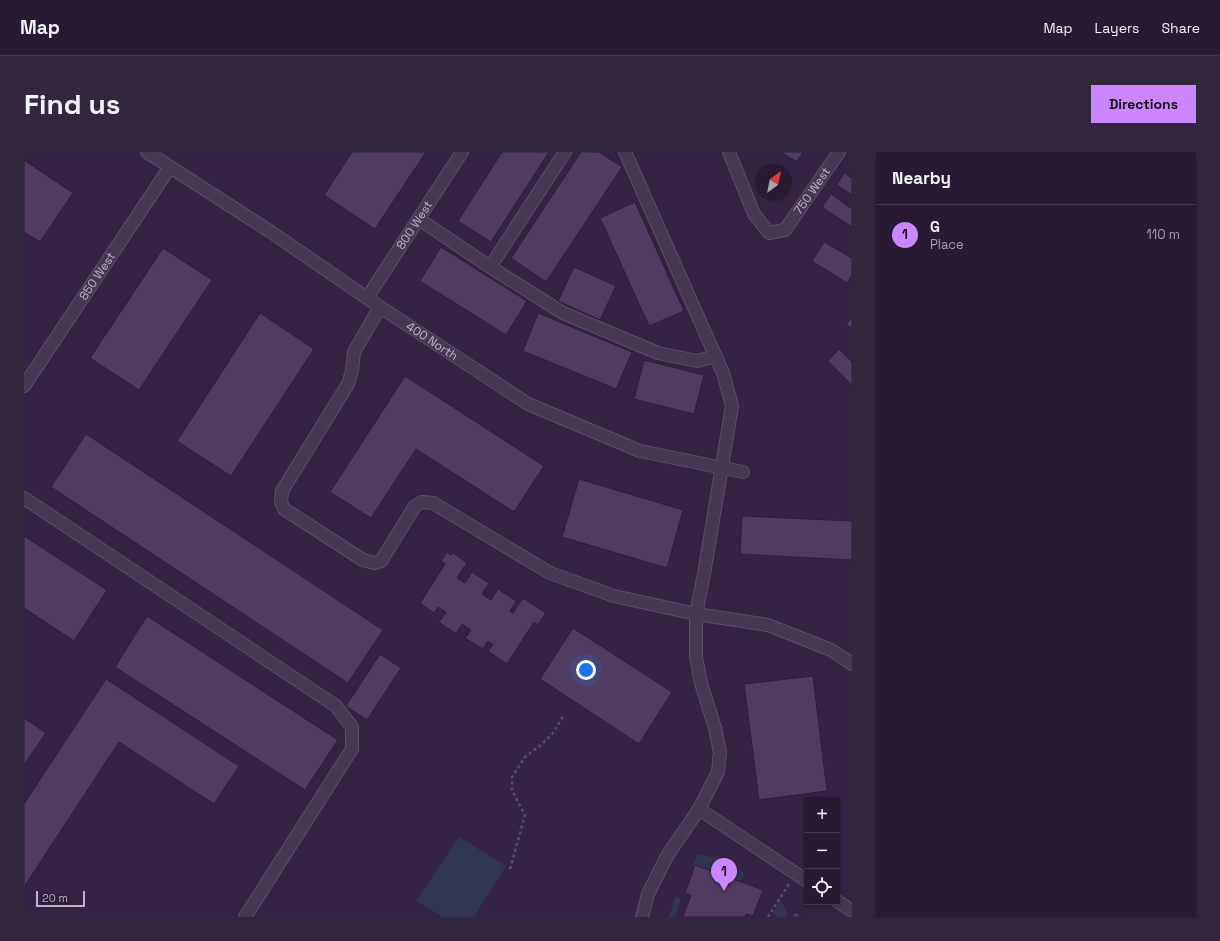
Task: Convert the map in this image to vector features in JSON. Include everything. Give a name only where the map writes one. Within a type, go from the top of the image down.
[{"type":"street","name":"400 North","points":[[147,152],[528,404],[640,451],[742,472]]},
{"type":"street","name":"800 West","points":[[367,298],[462,152]]},
{"type":"street","points":[[490,267],[565,152]]},
{"type":"street","points":[[625,152],[716,356],[732,406],[696,614],[696,657],[701,683],[715,728],[720,752],[718,772],[699,809],[667,856],[648,894],[642,917]]},
{"type":"street","name":"750 West","points":[[729,152],[754,214],[769,233],[785,230],[839,152]]},
{"type":"street","name":"850 West","points":[[24,386],[170,167]]},
{"type":"street","points":[[419,219],[490,267],[563,313],[658,353],[696,361],[716,356]]},
{"type":"street","points":[[380,307],[354,352],[352,371],[348,384],[282,491],[281,502],[284,509],[363,560],[374,563],[381,561],[415,506],[422,502],[433,503],[550,573],[614,596],[696,614],[768,625],[831,650],[852,664]]},
{"type":"street","points":[[24,498],[336,706],[352,727],[352,749],[245,917]]},
{"type":"street","points":[[699,809],[804,879]]},
{"type":"street","points":[[840,903],[852,911]]},
{"type":"path","points":[[510,869],[525,815],[512,790],[512,777],[525,757],[542,744],[554,732],[564,715]]},
{"type":"path","points":[[768,917],[790,882]]},
{"type":"shaded area","points":[[459,837],[506,866],[474,917],[443,917],[416,901]]},
{"type":"shaded area","points":[[699,854],[711,857],[718,856],[745,874],[739,881],[692,865]]},
{"type":"shaded area","points":[[675,897],[681,898],[675,917],[669,917]]},
{"type":"shaded area","points":[[780,901],[785,907],[787,914],[785,917],[776,917],[777,916],[773,913]]},
{"type":"building","points":[[352,152],[426,152],[375,229],[324,195]]},
{"type":"building","points":[[502,152],[549,152],[491,242],[458,221]]},
{"type":"building","points":[[581,152],[599,152],[622,167],[546,282],[511,258]]},
{"type":"building","points":[[781,152],[803,152],[797,162]]},
{"type":"building","points":[[24,160],[73,193],[40,242],[24,232]]},
{"type":"building","points":[[844,173],[852,178],[852,195],[837,185]]},
{"type":"building","points":[[831,194],[852,209],[852,227],[822,207]]},
{"type":"building","points":[[635,202],[684,311],[649,326],[600,218]]},
{"type":"building","points":[[824,242],[852,258],[852,275],[847,283],[812,261]]},
{"type":"building","points":[[441,247],[527,301],[506,335],[420,281]]},
{"type":"building","points":[[163,248],[212,280],[139,390],[90,358]]},
{"type":"building","points":[[574,267],[616,286],[600,320],[558,301]]},
{"type":"building","points":[[260,313],[314,349],[231,476],[177,441]]},
{"type":"building","points":[[538,313],[632,352],[616,389],[523,351]]},
{"type":"building","points":[[852,316],[852,328],[846,325]]},
{"type":"building","points":[[839,349],[852,362],[852,385],[828,361]]},
{"type":"building","points":[[644,360],[704,375],[694,414],[634,399]]},
{"type":"building","points":[[405,376],[544,466],[514,512],[416,449],[371,518],[330,492]]},
{"type":"building","points":[[86,434],[383,630],[348,683],[51,487]]},
{"type":"building","points":[[579,479],[683,510],[667,568],[562,537]]},
{"type":"building","points":[[742,516],[852,521],[852,560],[740,554]]},
{"type":"building","points":[[24,536],[107,590],[74,641],[24,608]]},
{"type":"building","points":[[447,552],[451,555],[453,553],[467,563],[457,578],[465,583],[472,572],[489,583],[482,594],[491,600],[498,589],[516,601],[510,611],[513,613],[523,598],[546,613],[538,625],[534,622],[507,664],[488,651],[493,644],[488,641],[483,649],[465,638],[471,630],[462,624],[456,634],[439,622],[446,612],[438,607],[434,613],[420,603],[445,564],[441,561]]},
{"type":"building","points":[[147,616],[338,740],[305,790],[115,667]]},
{"type":"building","points":[[573,628],[672,692],[639,744],[540,679]]},
{"type":"building","points":[[380,654],[401,668],[367,720],[346,706]]},
{"type":"building","points":[[813,676],[827,791],[759,800],[744,684]]},
{"type":"building","points":[[106,679],[239,766],[214,804],[119,742],[24,887],[24,804]]},
{"type":"building","points":[[24,718],[46,733],[24,765]]},
{"type":"building","points":[[695,865],[763,890],[753,916],[746,914],[745,917],[683,917],[691,895],[685,893]]},
{"type":"building","points":[[795,912],[802,917],[792,917]]},
{"type":"place","name":"G","points":[[724,891]]}]
